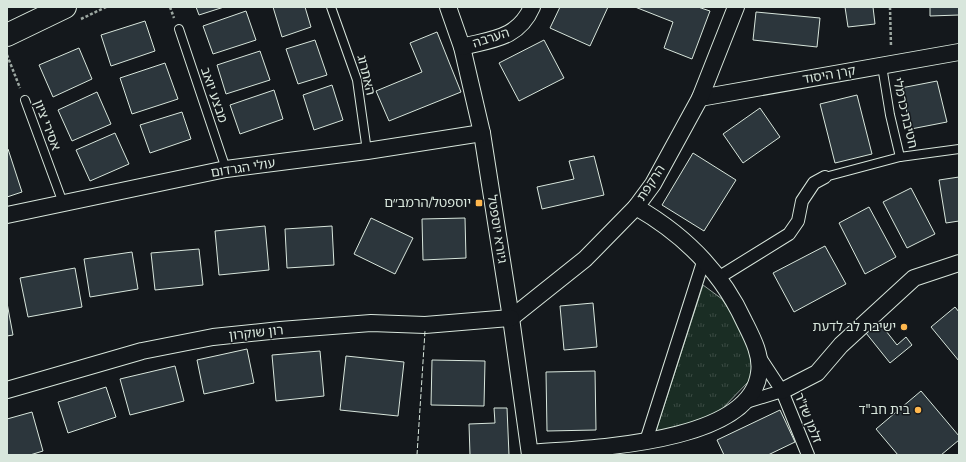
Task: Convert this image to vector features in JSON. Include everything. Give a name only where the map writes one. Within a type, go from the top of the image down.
[{"type":"main road","points":[[7,35],[65,7]]},
{"type":"street","name":"גיורא יוספטל","points":[[448,7],[462,47],[482,133],[511,318],[530,454]]},
{"type":"street","name":"הערבה","points":[[462,47],[510,34],[528,18],[532,7]]},
{"type":"street","name":"הרקפת","points":[[511,318],[586,259],[636,207],[653,184],[700,98],[736,7]]},
{"type":"street","name":"קרן היסוד","points":[[700,98],[959,52]]},
{"type":"street","name":"עולי הגרדום","points":[[7,215],[226,169],[367,151],[482,133]]},
{"type":"street","points":[[718,278],[789,234],[798,221],[802,201],[814,183],[825,177]]},
{"type":"street","points":[[530,454],[646,442],[698,429],[725,416],[746,402],[757,384],[760,372],[759,356],[739,310],[718,278],[704,259],[660,221],[636,207]]},
{"type":"street","points":[[646,442],[704,259]]},
{"type":"street","points":[[782,391],[817,373],[841,345],[914,278],[959,263]]},
{"type":"street","name":"רון שוקרון","points":[[7,390],[142,351],[213,337],[371,323],[425,324],[511,318]]},
{"type":"street","name":"זלמן שז\"ר","points":[[759,356],[782,391],[808,455]]},
{"type":"street","name":"זלמן שז\"ר","points":[[746,402],[782,391]]},
{"type":"lane","name":"האתרוג","points":[[331,7],[358,80],[367,151]]},
{"type":"lane","name":"מבצע יואב","points":[[178,29],[226,169]]},
{"type":"lane","name":"חטיבת כרמלי","points":[[887,65],[890,115],[900,157],[959,149]]},
{"type":"lane","name":"אסירי ציון","points":[[25,100],[63,203]]},
{"type":"lane","points":[[825,177],[900,157]]},
{"type":"path","points":[[887,65],[890,7]]},
{"type":"path","name":"אסירי ציון","points":[[7,56],[25,100]]},
{"type":"green space","points":[[703,285],[722,299],[744,332],[753,359],[750,380],[720,411],[696,422],[655,434]]},
{"type":"building","points":[[196,7],[224,7],[199,15]]},
{"type":"building","points":[[273,7],[305,7],[311,27],[282,37]]},
{"type":"building","points":[[560,7],[608,7],[590,46],[550,28]]},
{"type":"building","points":[[635,7],[698,7],[710,11],[692,59],[664,48],[673,22]]},
{"type":"building","points":[[845,7],[873,7],[875,24],[848,27]]},
{"type":"building","points":[[930,7],[959,7],[959,15],[930,16]]},
{"type":"building","points":[[246,11],[256,40],[213,54],[203,26]]},
{"type":"building","points":[[756,12],[820,18],[817,47],[753,40]]},
{"type":"building","points":[[145,21],[155,51],[111,66],[101,35]]},
{"type":"building","points":[[437,32],[461,92],[389,121],[376,91],[422,72],[410,43]]},
{"type":"building","points":[[315,40],[327,75],[298,84],[286,49]]},
{"type":"building","points":[[544,40],[564,78],[519,101],[499,63]]},
{"type":"building","points":[[79,48],[92,79],[53,97],[39,65]]},
{"type":"building","points":[[260,51],[270,80],[226,94],[217,65]]},
{"type":"building","points":[[165,63],[178,99],[132,114],[120,78]]},
{"type":"building","points":[[937,81],[947,122],[911,129],[901,88]]},
{"type":"building","points":[[332,85],[343,120],[314,130],[303,95]]},
{"type":"building","points":[[274,90],[283,119],[240,134],[230,105]]},
{"type":"building","points":[[97,92],[111,124],[72,141],[58,110]]},
{"type":"building","points":[[857,95],[872,154],[835,163],[820,104]]},
{"type":"building","points":[[760,108],[780,137],[743,163],[723,134]]},
{"type":"building","points":[[182,112],[191,139],[150,153],[140,125]]},
{"type":"building","points":[[115,133],[129,164],[90,181],[76,150]]},
{"type":"building","points":[[8,149],[22,192],[7,197],[7,150]]},
{"type":"building","points":[[693,153],[736,180],[704,231],[662,205]]},
{"type":"building","points":[[594,156],[604,195],[542,209],[537,187],[574,179],[569,161]]},
{"type":"building","points":[[959,177],[959,221],[946,223],[939,180]]},
{"type":"building","points":[[911,188],[935,234],[907,248],[883,202]]},
{"type":"building","points":[[869,207],[896,257],[865,274],[839,223]]},
{"type":"building","points":[[371,218],[413,238],[395,274],[354,254]]},
{"type":"building","points":[[465,218],[466,258],[423,260],[422,219]]},
{"type":"building","points":[[265,226],[269,270],[219,275],[215,231]]},
{"type":"building","points":[[332,226],[334,265],[287,268],[285,229]]},
{"type":"building","points":[[825,246],[846,284],[794,312],[773,273]]},
{"type":"building","points":[[199,249],[203,285],[155,290],[151,253]]},
{"type":"building","points":[[132,252],[138,289],[90,297],[84,259]]},
{"type":"building","points":[[75,268],[82,307],[28,317],[20,278]]},
{"type":"building","points":[[7,303],[13,335],[7,336]]},
{"type":"building","points":[[593,303],[597,347],[564,350],[560,306]]},
{"type":"building","points":[[955,307],[959,312],[959,361],[931,327]]},
{"type":"building","points":[[879,322],[897,345],[906,337],[912,345],[890,363],[866,333]]},
{"type":"building","points":[[247,349],[254,383],[204,394],[197,360]]},
{"type":"building","points":[[320,351],[324,396],[276,401],[272,355]]},
{"type":"building","points":[[346,356],[404,362],[398,416],[340,410]]},
{"type":"building","points":[[432,360],[485,361],[484,406],[431,405]]},
{"type":"building","points":[[175,366],[184,401],[130,415],[120,379]]},
{"type":"building","points":[[595,371],[596,430],[547,431],[546,372]]},
{"type":"building","points":[[106,387],[116,417],[68,433],[58,402]]},
{"type":"building","name":"בית חב\"ד","points":[[921,391],[959,436],[959,440],[941,455],[898,455],[876,429]]},
{"type":"building","points":[[494,408],[507,408],[509,455],[470,455],[469,424],[495,423]]},
{"type":"building","points":[[780,410],[795,442],[768,455],[724,455],[717,440]]},
{"type":"building","points":[[32,412],[43,451],[30,455],[7,455],[7,419]]},
{"type":"fence","points":[[417,455],[425,331]]},
{"type":"place","name":"יוספטל/הרמב״ם","points":[[479,203]]},
{"type":"place","name":"ישיבת לב לדעת","points":[[904,327]]},
{"type":"place","name":"בית חב\"ד","points":[[918,410]]}]
